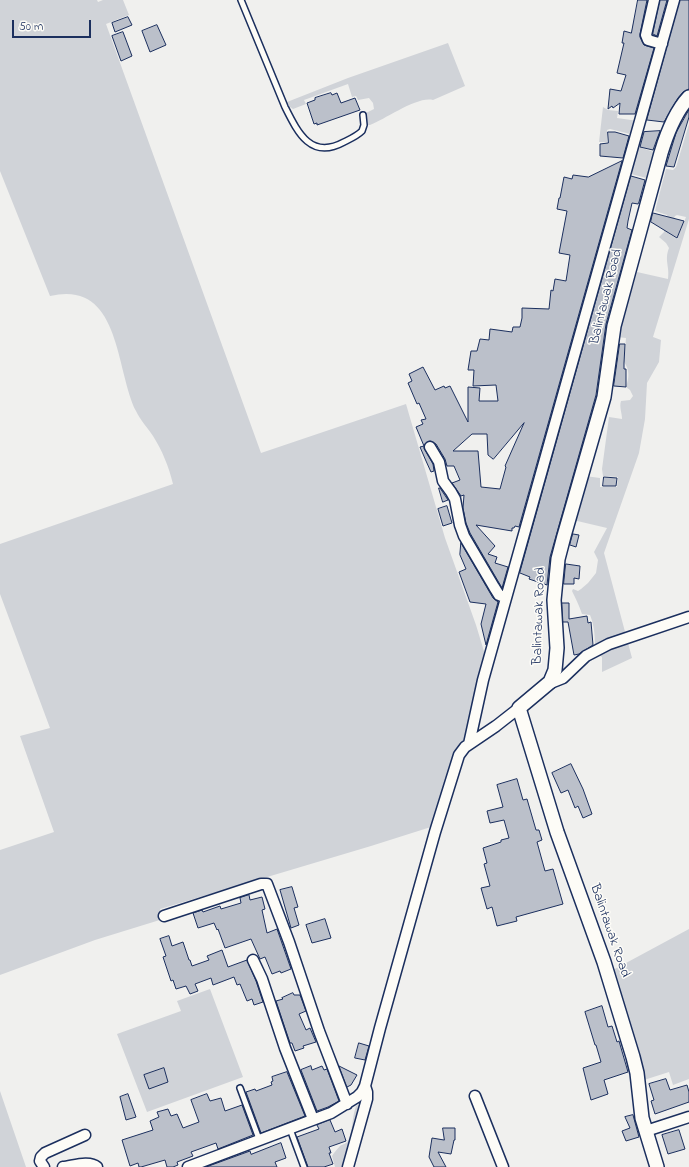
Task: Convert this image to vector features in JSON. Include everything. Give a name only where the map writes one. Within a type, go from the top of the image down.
[{"type":"street","points":[[654,0],[646,35],[648,40],[662,44]]},
{"type":"street","points":[[469,744],[483,680],[674,0]]},
{"type":"street","name":"Balintawak Road","points":[[657,1167],[642,1118],[633,1057],[604,962],[557,832],[519,708],[548,684],[554,674],[557,660],[557,648],[554,600],[557,566],[562,542],[604,397],[614,326],[662,153],[678,112],[689,97]]},
{"type":"street","points":[[430,447],[439,462],[443,481],[455,499],[460,525],[464,536],[500,596],[506,598]]},
{"type":"street","points":[[548,684],[563,678],[586,656],[609,644],[689,617]]},
{"type":"street","points":[[188,1167],[331,1113],[359,1095],[365,1086],[382,1020],[460,753],[469,744],[519,708]]},
{"type":"street","points":[[164,916],[261,884],[267,884],[319,1031],[347,1104]]},
{"type":"street","points":[[253,960],[266,989],[285,1048],[313,1119]]},
{"type":"street","points":[[348,1167],[367,1099],[365,1086]]},
{"type":"street","points":[[475,1096],[503,1167]]},
{"type":"street","points":[[646,1131],[689,1116]]},
{"type":"street","points":[[44,1167],[40,1161],[41,1157],[45,1153],[85,1135]]},
{"type":"street","points":[[63,1167],[89,1163],[97,1167]]},
{"type":"lane","points":[[241,0],[285,107],[293,123],[306,140],[318,148],[335,147],[362,131],[364,125],[363,115]]},
{"type":"lane","points":[[240,1088],[259,1139]]},
{"type":"lane","points":[[290,1128],[304,1167]]},
{"type":"shaded area","points":[[0,0],[97,0],[98,2],[103,0],[123,0],[129,15],[106,24],[261,453],[406,404],[445,538],[476,625],[486,658],[465,744],[458,748],[455,753],[434,826],[160,909],[163,919],[95,940],[0,975],[0,850],[54,832],[20,736],[50,728],[0,594],[0,544],[173,484],[159,447],[136,411],[129,393],[112,331],[103,314],[90,301],[73,294],[50,296],[0,171]]},
{"type":"shaded area","points":[[448,43],[465,86],[433,100],[419,101],[370,125],[367,125],[366,113],[374,109],[373,103],[369,98],[358,100],[356,96],[352,97],[348,84],[304,100],[306,104],[293,109],[287,102],[348,78]]},
{"type":"shaded area","points":[[603,107],[608,110],[618,111],[617,118],[638,121],[634,135],[610,129],[607,130],[607,142],[599,142]]},
{"type":"shaded area","points":[[689,124],[689,219],[653,337],[661,340],[659,362],[647,383],[645,419],[639,453],[604,553],[632,658],[602,672],[602,657],[595,652],[595,638],[592,620],[590,615],[582,614],[572,591],[573,589],[578,591],[581,589],[596,573],[598,560],[594,552],[607,528],[573,520],[585,476],[600,478],[600,487],[617,487],[618,477],[603,476],[602,469],[609,417],[622,419],[620,406],[621,401],[630,400],[633,396],[630,390],[626,387],[628,374],[624,362],[626,338],[617,337],[630,285],[633,286],[637,272],[668,279],[667,256],[669,248],[659,237],[664,232],[668,217],[667,215],[655,211],[666,169],[673,170],[676,167]],"holes":[[[675,216],[686,217],[677,239],[668,233]]]},
{"type":"shaded area","points":[[639,147],[657,153],[650,179],[631,174]]},
{"type":"shaded area","points":[[689,929],[689,1079],[673,1085],[669,1072],[644,1080],[613,970]]},
{"type":"shaded area","points":[[210,989],[243,1077],[147,1112],[117,1034],[181,1011],[177,1001]]},
{"type":"shaded area","points":[[0,1091],[26,1167],[0,1167]]},
{"type":"shaded area","points":[[358,1105],[363,1108],[346,1167],[335,1167],[332,1156],[340,1146],[348,1141],[356,1106]]},
{"type":"building","points":[[638,0],[647,0],[640,37],[644,45],[654,48],[635,114],[619,114],[620,103],[613,108],[612,106],[608,109],[610,89],[621,91],[626,75],[617,73],[624,43],[622,43],[624,31],[631,33]]},
{"type":"building","points":[[660,0],[667,0],[657,36],[653,34]]},
{"type":"building","points":[[680,0],[689,0],[689,89],[683,92],[678,98],[664,122],[647,120]]},
{"type":"building","points":[[128,17],[132,25],[115,32],[112,23]]},
{"type":"building","points":[[157,25],[166,45],[150,52],[142,31]]},
{"type":"building","points":[[123,32],[132,56],[121,61],[112,36]]},
{"type":"building","points":[[331,93],[332,95],[337,93],[341,103],[355,98],[360,110],[317,125],[317,123],[314,124],[307,103],[315,100],[315,98]]},
{"type":"building","points":[[689,110],[689,117],[674,167],[666,166],[676,133]]},
{"type":"building","points":[[660,131],[653,150],[640,147],[644,132]]},
{"type":"building","points":[[608,132],[615,132],[629,136],[623,158],[600,156],[600,144],[608,143]]},
{"type":"building","points":[[622,161],[519,527],[515,526],[512,528],[512,531],[476,525],[495,546],[488,554],[497,557],[495,563],[508,567],[502,588],[470,533],[466,523],[463,508],[464,495],[461,496],[452,483],[460,480],[454,466],[447,466],[445,459],[436,444],[430,441],[425,444],[424,448],[433,464],[434,471],[431,472],[426,461],[420,447],[424,446],[416,427],[423,424],[421,420],[426,419],[419,403],[417,404],[408,383],[412,381],[409,374],[423,367],[435,390],[444,386],[445,388],[450,386],[468,422],[468,387],[480,388],[479,401],[498,401],[496,385],[473,386],[474,370],[468,370],[471,351],[477,351],[480,339],[489,340],[490,329],[512,332],[513,327],[520,327],[522,308],[549,309],[551,290],[553,291],[555,279],[566,281],[570,255],[559,253],[567,211],[557,209],[564,177],[572,179],[573,175],[588,177]],"holes":[[[524,423],[505,466],[500,489],[481,487],[478,451],[453,451],[472,434],[487,434],[488,455],[493,459]]]},
{"type":"building","points":[[631,176],[645,180],[638,204],[632,203],[627,228],[632,230],[606,324],[596,395],[550,557],[547,585],[529,579],[530,577],[520,573]]},
{"type":"building","points":[[653,213],[684,221],[677,238],[651,222]]},
{"type":"building","points":[[620,344],[625,344],[624,369],[626,369],[626,387],[614,386]]},
{"type":"building","points":[[604,477],[617,478],[616,486],[603,486]]},
{"type":"building","points":[[440,488],[448,500],[443,502]]},
{"type":"building","points":[[447,506],[452,523],[443,526],[438,509]]},
{"type":"building","points":[[573,534],[579,535],[576,547],[570,545]]},
{"type":"building","points":[[461,543],[493,598],[498,602],[486,645],[481,624],[486,604],[470,602],[459,572],[466,569],[460,555]]},
{"type":"building","points":[[566,564],[580,566],[579,579],[574,578],[574,584],[564,584]]},
{"type":"building","points":[[562,603],[569,603],[569,619],[587,616],[588,623],[591,622],[593,645],[579,654],[574,655],[568,622],[563,622]]},
{"type":"building","points":[[571,764],[583,789],[592,814],[583,818],[578,806],[575,808],[568,790],[561,793],[552,773]]},
{"type":"building","points":[[517,779],[523,800],[527,799],[536,830],[539,830],[542,840],[537,842],[545,871],[553,869],[563,904],[516,917],[517,921],[497,926],[492,907],[487,909],[481,888],[490,886],[484,864],[487,863],[483,848],[509,838],[504,820],[490,823],[487,811],[503,807],[497,785]]},
{"type":"building","points":[[292,887],[298,907],[294,908],[299,925],[291,928],[280,890]]},
{"type":"building","points":[[249,895],[250,900],[262,897],[265,909],[262,910],[267,933],[277,929],[291,969],[281,973],[280,971],[272,974],[265,957],[260,959],[251,939],[225,948],[218,929],[217,930],[214,923],[198,928],[193,913],[202,910],[203,912],[220,906],[221,909],[241,903],[240,898]]},
{"type":"building","points":[[325,919],[331,938],[312,943],[306,925]]},
{"type":"building","points":[[169,936],[172,946],[183,942],[192,966],[209,960],[207,956],[222,950],[228,967],[247,960],[263,1002],[254,1005],[252,999],[247,1001],[240,984],[237,985],[234,977],[213,985],[211,978],[195,984],[198,991],[190,994],[186,986],[176,989],[173,980],[171,981],[163,957],[166,956],[160,939]]},
{"type":"building","points":[[293,993],[294,995],[300,995],[306,1011],[299,1014],[306,1030],[310,1028],[316,1042],[303,1046],[304,1048],[295,1051],[292,1043],[290,1043],[276,1001]]},
{"type":"building","points":[[602,1006],[608,1027],[612,1026],[617,1042],[619,1041],[628,1072],[604,1080],[608,1094],[591,1100],[583,1068],[601,1062],[585,1012]]},
{"type":"building","points":[[359,1043],[369,1046],[365,1060],[355,1058]]},
{"type":"building","points":[[311,1066],[312,1070],[322,1066],[324,1070],[327,1069],[339,1101],[317,1111],[301,1070]]},
{"type":"building","points":[[339,1066],[357,1075],[351,1085],[347,1087]]},
{"type":"building","points":[[164,1068],[168,1082],[149,1089],[144,1075]]},
{"type":"building","points":[[287,1072],[305,1116],[261,1133],[246,1092],[255,1089],[256,1091],[272,1085],[272,1077]]},
{"type":"building","points":[[666,1079],[670,1090],[687,1085],[689,1102],[655,1114],[651,1101],[654,1100],[649,1084]]},
{"type":"building","points":[[128,1094],[136,1117],[126,1120],[120,1097]]},
{"type":"building","points":[[207,1094],[210,1101],[221,1098],[225,1111],[242,1105],[253,1135],[218,1149],[216,1143],[191,1152],[193,1156],[177,1162],[178,1165],[173,1167],[167,1167],[165,1160],[141,1167],[139,1167],[138,1163],[130,1166],[122,1140],[153,1130],[150,1121],[159,1117],[157,1112],[168,1109],[171,1116],[177,1114],[183,1128],[199,1122],[191,1100]]},
{"type":"building","points":[[633,1115],[639,1137],[626,1141],[622,1131],[630,1128],[625,1117]]},
{"type":"building","points":[[330,1120],[335,1132],[342,1129],[346,1141],[329,1147],[331,1153],[329,1153],[333,1164],[324,1167],[308,1167],[297,1137],[319,1129],[317,1125]]},
{"type":"building","points":[[443,1128],[455,1128],[455,1140],[451,1154],[438,1152],[446,1167],[434,1167],[429,1157],[432,1138],[444,1140]]},
{"type":"building","points":[[679,1130],[685,1149],[668,1154],[662,1135]]},
{"type":"building","points":[[281,1143],[286,1158],[275,1162],[277,1167],[206,1167],[250,1151],[251,1154]]}]
